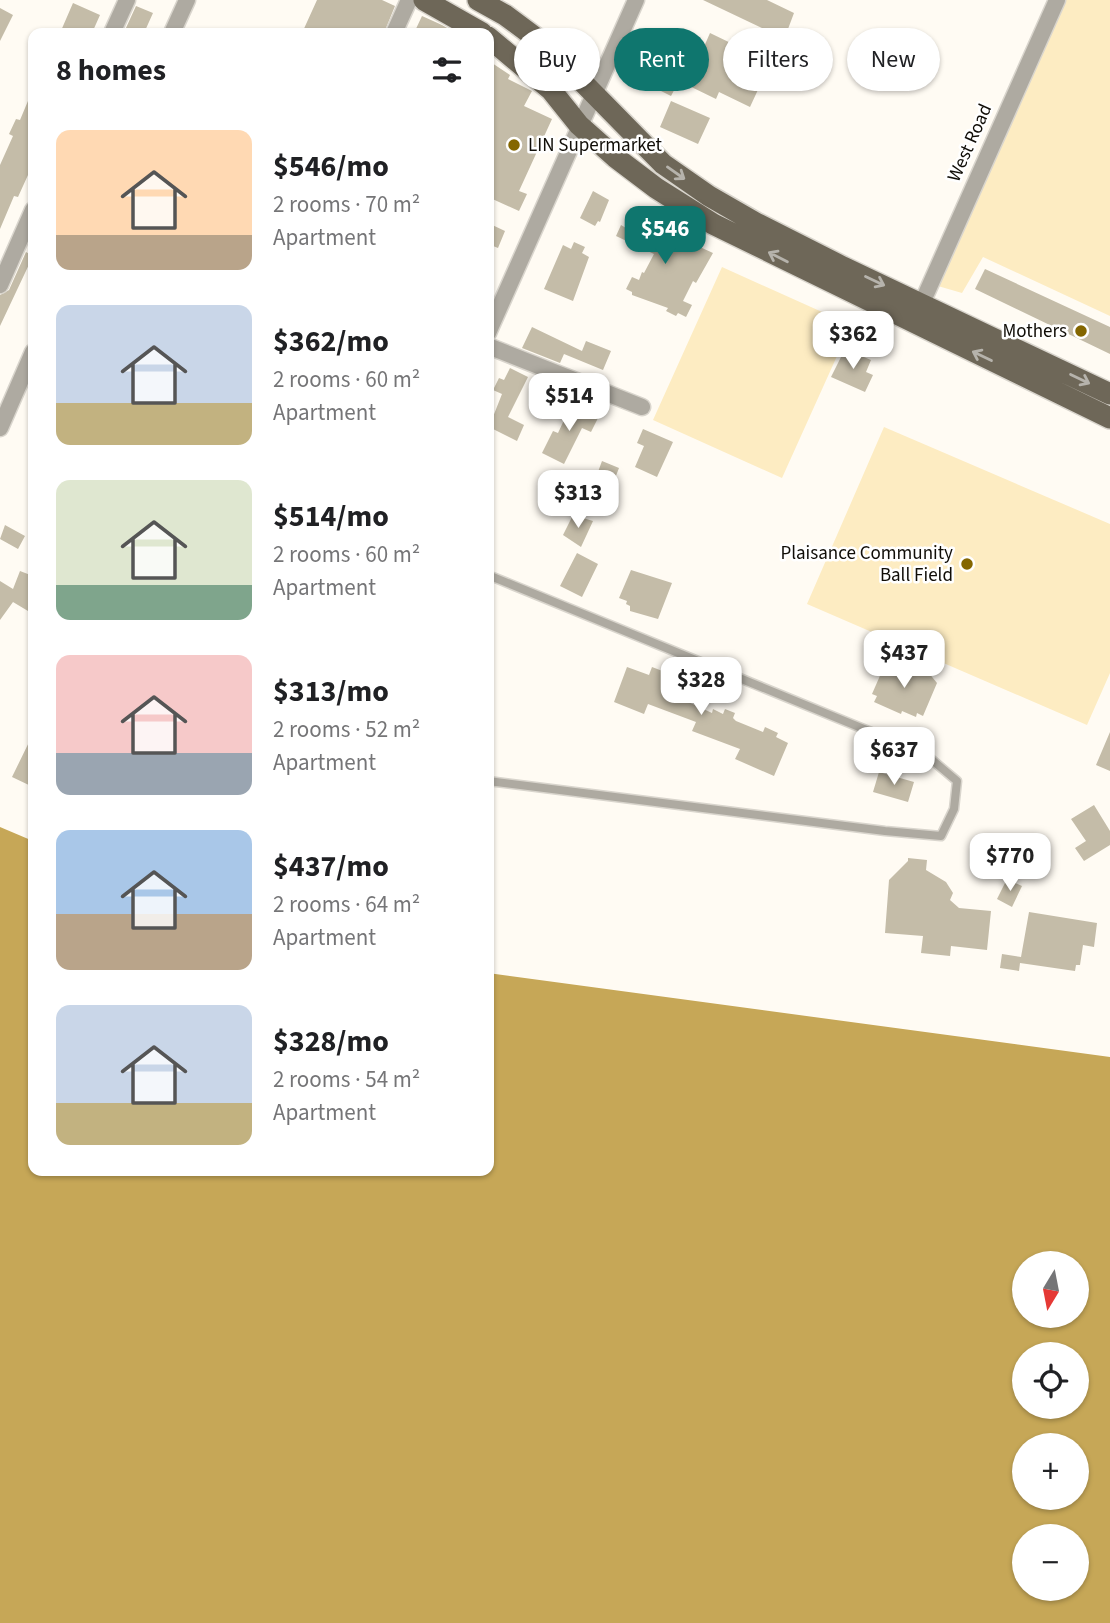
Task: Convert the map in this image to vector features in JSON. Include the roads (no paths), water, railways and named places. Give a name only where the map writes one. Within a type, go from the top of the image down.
[{"type":"main road","points":[[424,0],[473,28]]},
{"type":"main road","points":[[478,0],[505,15],[548,47],[663,164],[709,196],[768,229],[1110,394]]},
{"type":"main road","points":[[494,42],[551,90],[579,125],[656,188],[713,224],[1110,418]]},
{"type":"street","points":[[114,28],[127,0]]},
{"type":"street","points":[[174,28],[187,0]]},
{"type":"street","points":[[396,28],[409,0]]},
{"type":"street","points":[[494,319],[636,0]]},
{"type":"street","name":"West Road","points":[[922,303],[1057,0]]},
{"type":"street","points":[[0,285],[28,221]]},
{"type":"street","points":[[494,348],[642,407]]},
{"type":"street","points":[[0,428],[28,364]]},
{"type":"lane","points":[[494,577],[925,754],[957,781],[954,809],[942,836],[494,781]]},
{"type":"place","name":"LIN Supermarket","points":[[514,145]]},
{"type":"place","name":"Mothers","points":[[1081,331]]},
{"type":"place","name":"Plaisance Community Ball Field","points":[[967,564]]}]
